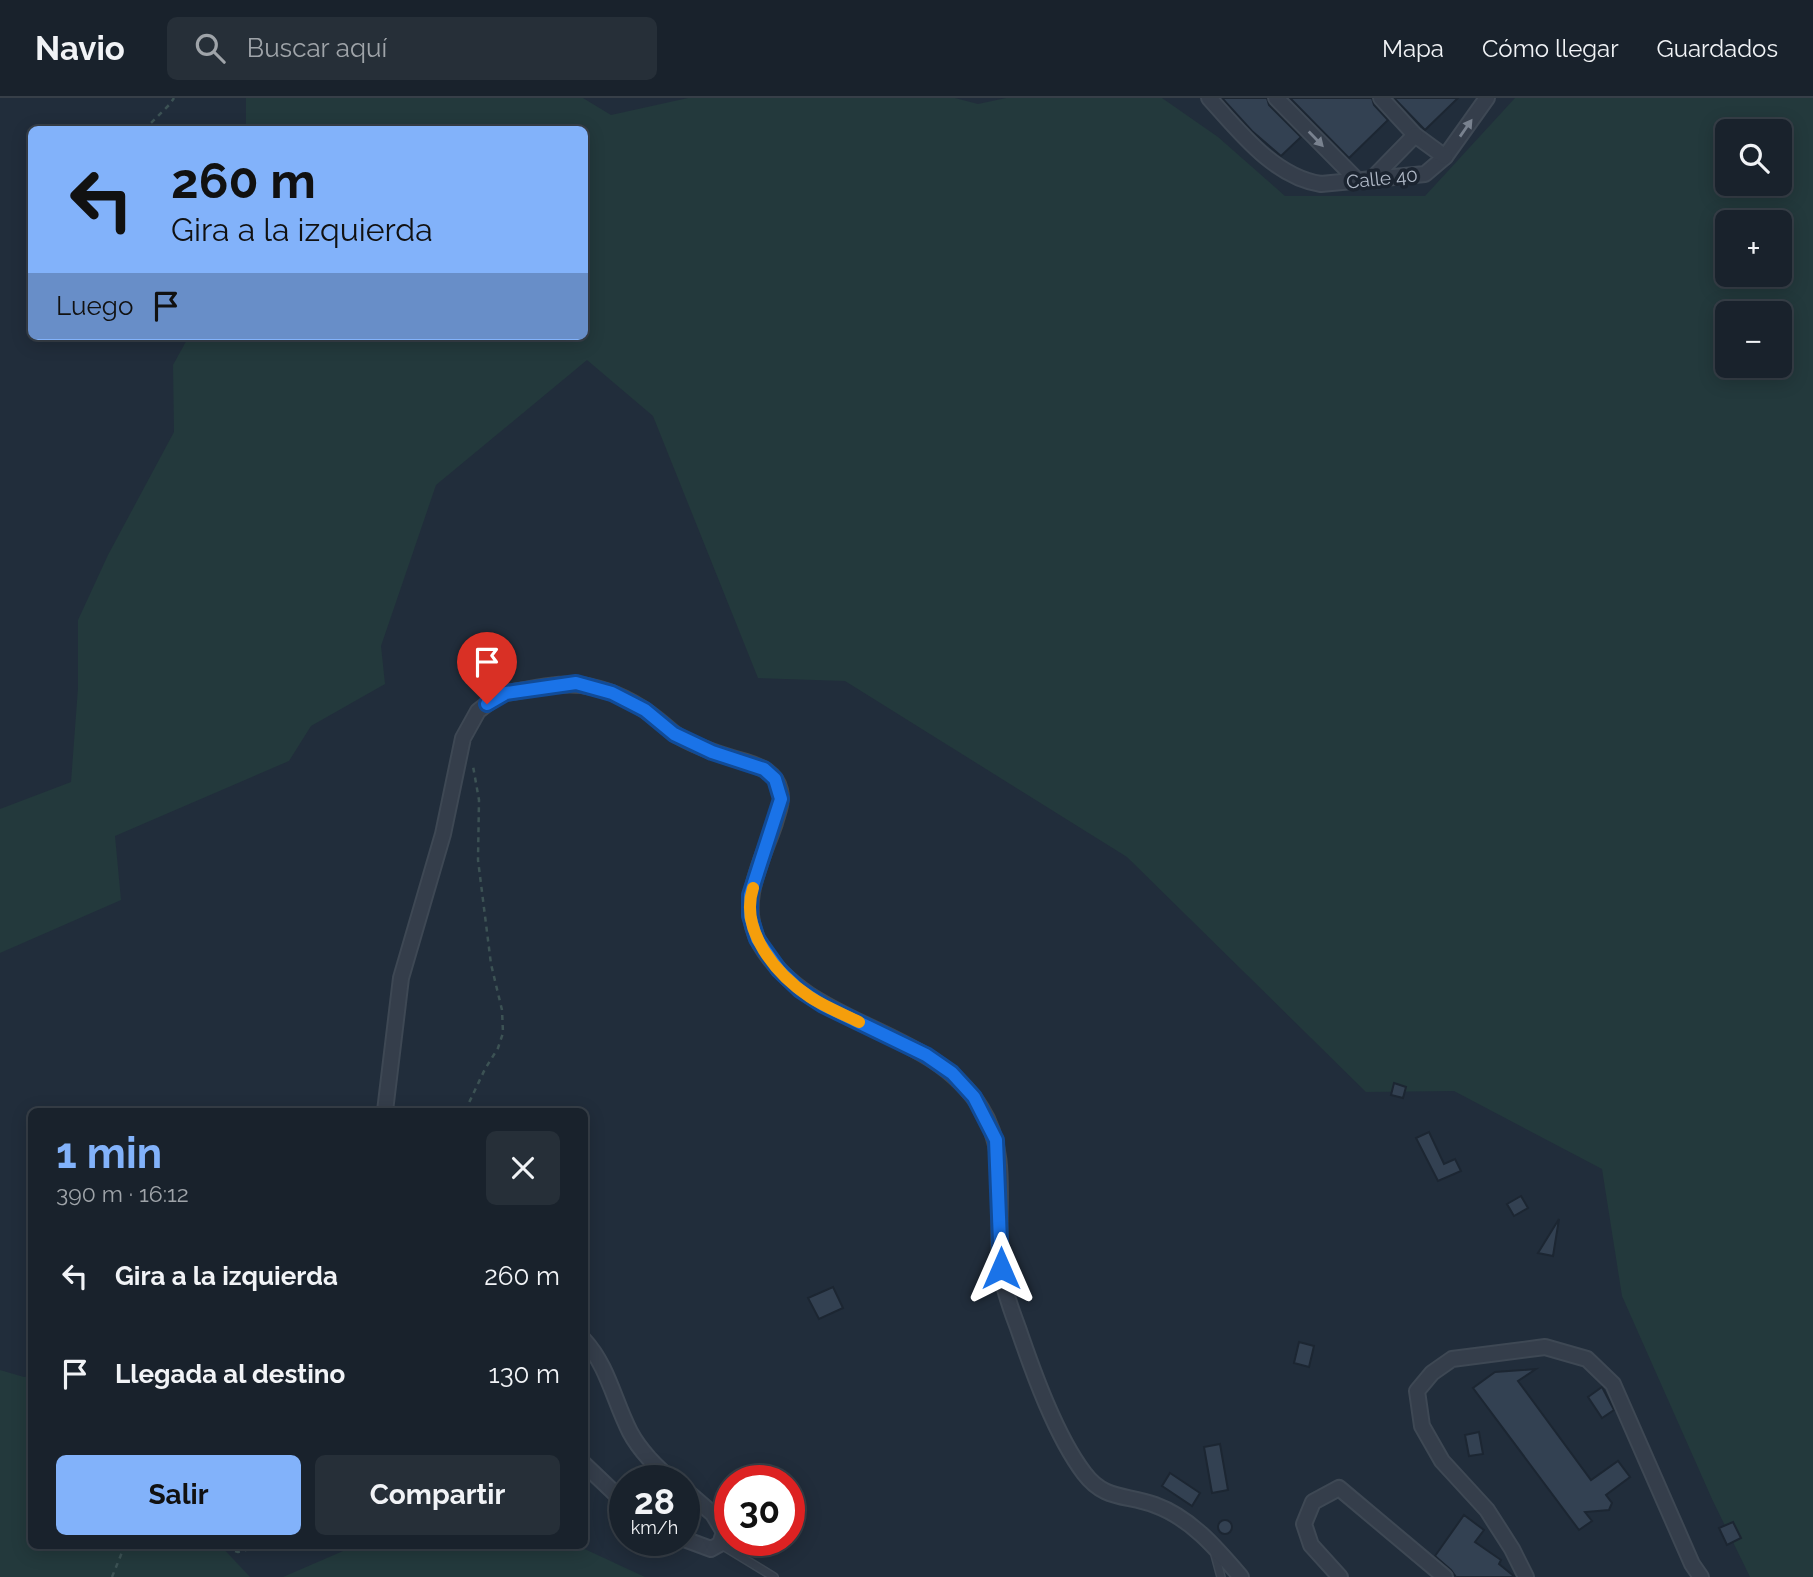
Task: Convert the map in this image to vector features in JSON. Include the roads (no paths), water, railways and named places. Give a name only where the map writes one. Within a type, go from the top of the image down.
[{"type":"street","name":"Calle 40","points":[[1209,98],[1252,146],[1285,169],[1307,182],[1314,183],[1425,174],[1445,157],[1485,99]]},
{"type":"street","points":[[1276,98],[1357,180]]},
{"type":"street","points":[[1381,98],[1415,135],[1445,157]]},
{"type":"street","points":[[1373,178],[1415,135]]},
{"type":"street","points":[[385,1108],[401,978],[443,834],[464,738],[478,711],[506,693],[576,683],[629,700],[661,721],[674,734],[712,752],[757,766],[770,773],[779,786],[781,799],[750,895],[750,916],[757,939],[779,970],[800,990],[823,1005],[926,1055],[952,1073],[974,1097],[996,1140],[1001,1268],[1005,1291],[1027,1356],[1084,1474],[1107,1494],[1154,1504],[1176,1516],[1212,1543],[1241,1577]]},
{"type":"street","points":[[588,1344],[615,1391],[631,1433],[657,1465]]},
{"type":"street","points":[[1526,1577],[1487,1510],[1442,1461],[1422,1426],[1417,1391],[1432,1373],[1451,1359],[1545,1347],[1587,1359],[1613,1384],[1692,1564],[1701,1577]]},
{"type":"street","points":[[588,1468],[609,1488]]},
{"type":"street","points":[[1340,1577],[1311,1545],[1304,1524],[1313,1502],[1339,1488],[1444,1577]]},
{"type":"street","points":[[700,1503],[714,1515]]},
{"type":"lane","points":[[1212,1543],[1221,1577]]},
{"type":"lane","points":[[740,1556],[774,1577]]}]
